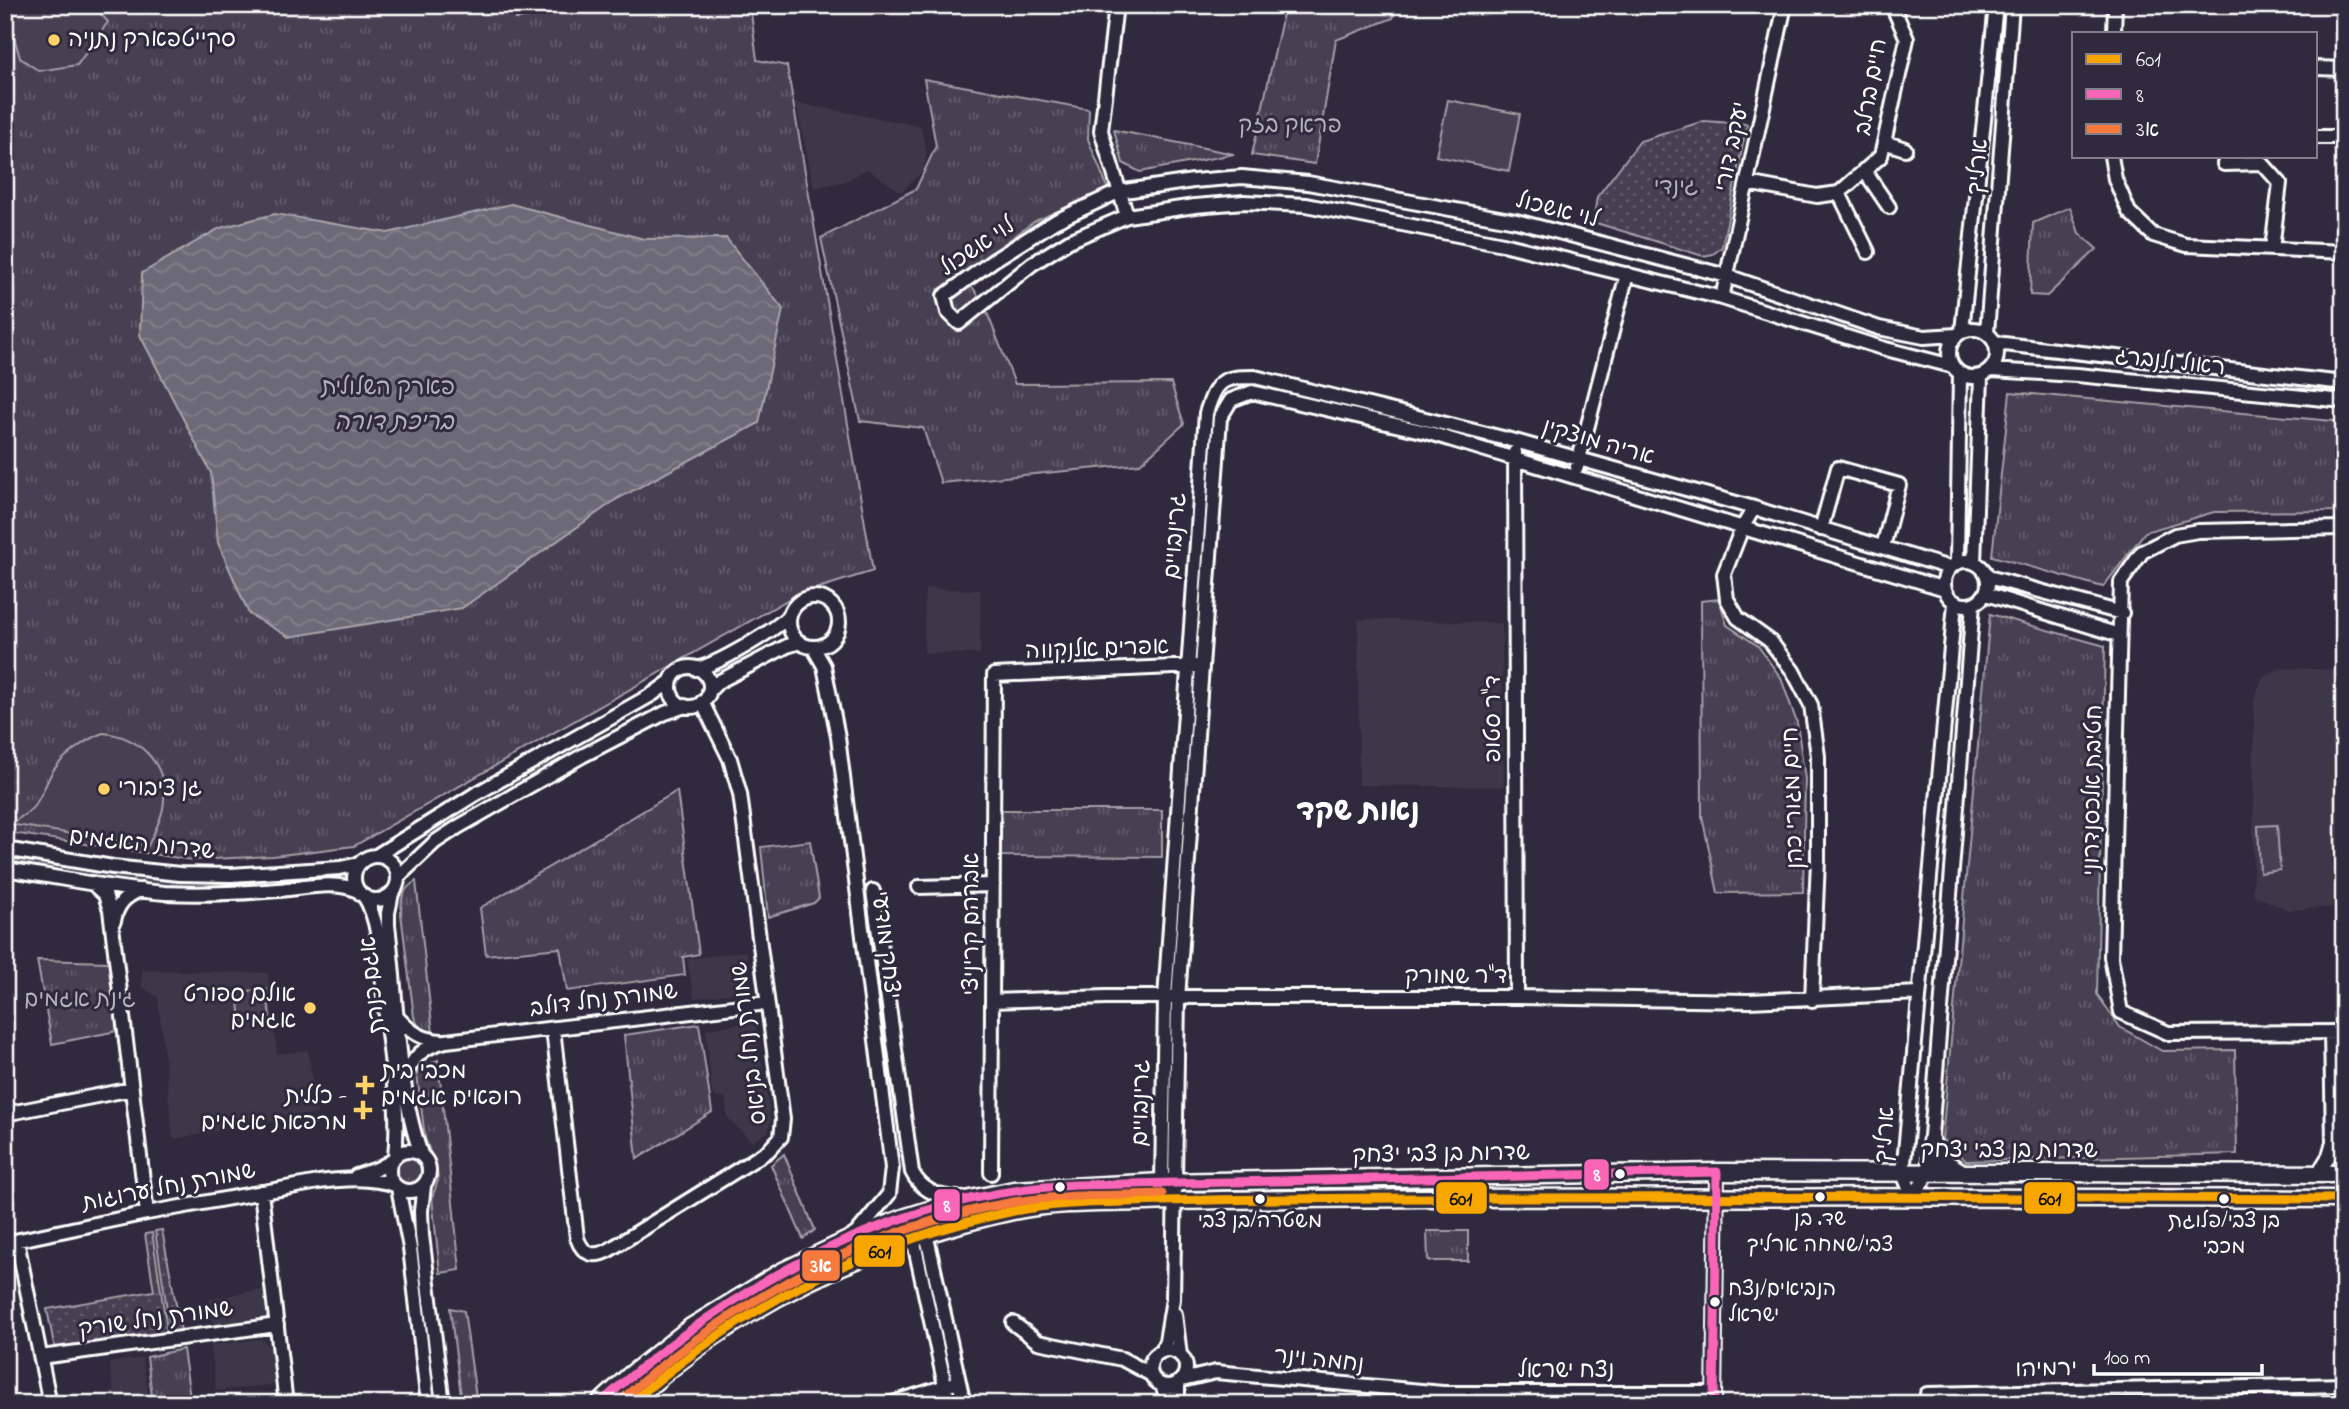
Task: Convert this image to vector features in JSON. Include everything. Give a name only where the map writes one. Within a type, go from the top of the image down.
[{"type":"main road","points":[[1931,1141],[1938,1158],[1965,1174]]},
{"type":"main road","name":"שדרות בן צבי יצחק","points":[[599,1404],[648,1360],[716,1310],[781,1272],[852,1238],[903,1219],[968,1199],[1014,1190],[1049,1186],[1717,1172],[2344,1174]]},
{"type":"main road","name":"שדרות בן צבי יצחק","points":[[630,1404],[682,1359],[757,1309],[832,1269],[920,1236],[1033,1207],[1055,1204],[1717,1196],[2344,1199]]},
{"type":"street","points":[[1116,5],[1101,131],[1127,216]]},
{"type":"street","name":"יעקב דורי","points":[[1723,298],[1785,5]]},
{"type":"street","points":[[1893,8],[1908,5]]},
{"type":"street","name":"ארליך","points":[[1960,333],[1996,5]]},
{"type":"street","name":"ארליך","points":[[1991,338],[2012,5]]},
{"type":"street","points":[[2114,32],[2115,5]]},
{"type":"street","name":"חיים ברלב","points":[[1839,193],[1881,156],[1893,102],[1909,56],[1907,39],[1893,8]]},
{"type":"street","points":[[2318,68],[2344,69]]},
{"type":"street","points":[[1893,102],[1907,106]]},
{"type":"street","points":[[2318,137],[2344,137]]},
{"type":"street","points":[[1884,142],[1905,149]]},
{"type":"street","points":[[2111,158],[2115,179],[2129,212],[2154,235],[2186,245],[2344,252]]},
{"type":"street","points":[[2224,164],[2262,163],[2280,183],[2272,248]]},
{"type":"street","points":[[1864,170],[1889,207]]},
{"type":"street","name":"לוי אשכול","points":[[1956,370],[1723,298],[1503,244],[1306,205],[1244,202],[1127,216],[1069,241],[1032,264],[959,323],[948,312],[944,296],[1056,221],[1118,192],[1242,177],[1308,183],[1516,221],[1727,276],[1878,328],[1924,337],[1960,333]]},
{"type":"street","points":[[1796,192],[1798,178]]},
{"type":"street","points":[[1747,183],[1817,196],[1839,193],[1868,252]]},
{"type":"street","points":[[1777,204],[1779,189]]},
{"type":"street","points":[[1817,196],[1821,211]]},
{"type":"street","points":[[1574,477],[1627,274]]},
{"type":"street","points":[[1974,562],[1986,373],[1998,354],[1991,338],[1975,329],[1960,333],[1950,347],[1950,360],[1956,370],[1970,378],[1986,373]]},
{"type":"street","name":"ראול ולנברג","points":[[1991,338],[2344,383]]},
{"type":"street","points":[[1953,565],[1974,562],[1985,570],[1988,577],[1986,594],[1973,604],[1962,605],[1955,603],[1945,589],[1946,574],[1953,565],[1956,370]]},
{"type":"street","name":"ראול ולנברג","points":[[1986,373],[2077,375],[2344,401]]},
{"type":"street","name":"אריה מוצקין","points":[[1231,377],[1255,377],[1515,441],[1953,565]]},
{"type":"street","name":"גרינבויים","points":[[1196,666],[1206,412],[1214,388],[1231,377]]},
{"type":"street","name":"אריה מוצקין","points":[[1231,400],[1252,392],[1426,432],[1945,589]]},
{"type":"street","name":"גרינבויים","points":[[1173,1299],[1173,1201],[1169,1183],[1172,998],[1196,666],[1220,418],[1231,400]]},
{"type":"street","name":"ד\"ר סטופ","points":[[1515,441],[1517,998]]},
{"type":"street","points":[[1821,529],[1838,468],[1899,485],[1883,547]]},
{"type":"street","name":"חיים מגורי כהן","points":[[1754,508],[1742,528],[1724,574],[1727,599],[1738,618],[1770,641],[1793,671],[1811,705],[1818,756],[1818,860],[1812,1000]]},
{"type":"street","name":"חטיבת אלכסנדרוני","points":[[2337,1032],[2168,1033],[2121,1012],[2111,957],[2121,582],[2142,552],[2175,535],[2198,531],[2343,528]]},
{"type":"street","points":[[1988,577],[2122,613]]},
{"type":"street","points":[[1986,594],[2119,635]]},
{"type":"street","points":[[376,856],[391,862],[398,877],[392,893],[378,900],[361,894],[354,877],[359,864],[376,856],[390,850],[474,795],[653,694],[671,681],[677,671],[708,665],[775,628],[790,615],[796,604],[807,597],[821,597],[833,606],[839,620],[835,635],[822,645],[813,647],[800,642],[792,634],[789,626],[790,615]]},
{"type":"street","name":"ארליך","points":[[1913,1197],[1903,1174],[1955,603]]},
{"type":"street","name":"ארליך","points":[[1913,1197],[1928,1174],[1973,604]]},
{"type":"street","points":[[398,877],[435,842],[458,827],[582,756],[665,713],[685,706],[694,706],[718,682],[787,646],[800,642]]},
{"type":"street","name":"יצחק מודעי","points":[[813,647],[824,666],[833,711],[888,1129],[891,1181],[889,1194],[852,1238]]},
{"type":"street","name":"אפרים אלנקווה","points":[[994,675],[1196,666]]},
{"type":"street","points":[[695,668],[706,677],[706,696]]},
{"type":"street","name":"אברהם קריניצי","points":[[991,1173],[994,675]]},
{"type":"street","points":[[671,681],[672,696],[685,706]]},
{"type":"street","name":"שמורת נחל בניאס","points":[[553,1029],[576,1238],[585,1251],[596,1256],[609,1250],[768,1151],[781,1137],[783,1119],[740,794],[706,696]]},
{"type":"street","name":"שדרות האגמים","points":[[5,849],[113,867],[180,874],[232,875],[340,868],[359,864]]},
{"type":"street","name":"שדרות האגמים","points":[[5,869],[141,890],[223,894],[332,885],[349,887],[361,894]]},
{"type":"street","points":[[92,883],[109,902],[147,1213]]},
{"type":"street","points":[[919,887],[993,886]]},
{"type":"street","points":[[113,928],[120,903],[141,890]]},
{"type":"street","name":"יצחק מודעי","points":[[873,891],[909,1160],[916,1180],[933,1194],[945,1198],[968,1199]]},
{"type":"street","name":"אגם כנרת","points":[[392,893],[388,925],[404,1079],[412,1128],[421,1154]]},
{"type":"street","name":"אגם כנרת","points":[[361,894],[371,909],[380,966],[396,1128],[393,1159]]},
{"type":"street","name":"ד\"ר שמורק","points":[[993,1001],[1058,998],[1517,998],[1749,1001],[1919,993]]},
{"type":"street","name":"שמורת נחל דולב","points":[[404,1079],[417,1054],[446,1041],[767,1003]]},
{"type":"street","name":"שמורת נחל דולב","points":[[398,1018],[418,1036],[428,1040],[446,1041]]},
{"type":"street","points":[[874,1026],[895,1040]]},
{"type":"street","points":[[2318,1174],[2329,1156],[2333,1142],[2337,1032]]},
{"type":"street","points":[[5,1114],[132,1088]]},
{"type":"street","points":[[428,1404],[410,1248],[396,1186],[389,1171],[393,1159],[405,1151],[421,1154],[430,1168],[424,1186],[421,1211],[422,1235],[443,1404]]},
{"type":"street","name":"שמורת נחל ערוגות","points":[[11,1242],[147,1213],[342,1179],[368,1172],[393,1159]]},
{"type":"street","points":[[1714,1399],[1717,1172]]},
{"type":"street","name":"שמורת נחל ערוגות","points":[[342,1179],[372,1180],[396,1186]]},
{"type":"street","points":[[396,1186],[414,1191],[424,1186]]},
{"type":"street","points":[[261,1192],[286,1404]]},
{"type":"street","points":[[920,1236],[964,1404]]},
{"type":"street","points":[[920,1236],[949,1404]]},
{"type":"street","points":[[11,1242],[41,1357],[50,1404]]},
{"type":"street","points":[[1150,1374],[1150,1363],[1166,1341],[1173,1299]]},
{"type":"street","points":[[1173,1299],[1186,1371],[1180,1381],[1178,1404]]},
{"type":"street","points":[[1013,1323],[1038,1342],[1122,1359],[1150,1374],[1157,1384],[1162,1386],[1168,1387],[1180,1381]]},
{"type":"street","name":"שמורת נחל שורק","points":[[41,1357],[277,1325]]},
{"type":"street","points":[[1122,1359],[1172,1350],[1182,1357]]},
{"type":"street","name":"נחמה וינר","points":[[1182,1357],[1216,1372],[1418,1392]]},
{"type":"street","name":"נחמה וינר","points":[[1180,1381],[1216,1372]]},
{"type":"street","points":[[889,1404],[958,1382]]},
{"type":"street","name":"ירמיהו","points":[[1927,1404],[1927,1394],[2344,1385]]},
{"type":"street","points":[[1162,1386],[1170,1404]]},
{"type":"street","name":"נצח ישראל","points":[[1418,1392],[1714,1399]]},
{"type":"shaded area","points":[[796,103],[921,126],[927,154],[923,171],[901,192],[867,169],[846,181],[814,188]]},
{"type":"shaded area","points":[[925,589],[981,590],[980,654],[924,653]]},
{"type":"shaded area","points":[[1358,619],[1502,623],[1504,787],[1359,785]]},
{"type":"shaded area","points":[[2281,668],[2344,670],[2344,803],[2340,804],[2342,847],[2332,848],[2333,907],[2289,910],[2253,895],[2254,699],[2263,677]]},
{"type":"shaded area","points":[[746,951],[750,979],[747,987],[737,993],[694,998],[687,959]]},
{"type":"shaded area","points":[[142,970],[268,973],[277,1054],[308,1050],[317,1114],[173,1139],[158,997],[142,987]]},
{"type":"shaded area","points":[[750,1022],[756,1026],[771,1121],[768,1132],[752,1142],[727,1117],[725,1097],[717,1098],[712,1093],[706,1029]]},
{"type":"shaded area","points":[[266,1289],[271,1315],[213,1325],[209,1299]]},
{"type":"shaded area","points":[[262,1339],[271,1348],[276,1384],[216,1391],[211,1345]]},
{"type":"shaded area","points":[[142,1358],[150,1404],[116,1404],[109,1363]]},
{"type":"green space","name":"פארק השלולית","points":[[5,5],[750,5],[757,60],[787,66],[873,571],[796,595],[354,846],[273,856],[192,860],[5,832]]},
{"type":"green space","name":"סקייטפארק נתניה","points":[[5,5],[93,5],[108,22],[77,65],[39,71],[20,58]]},
{"type":"green space","points":[[514,5],[600,5],[600,7],[516,19]]},
{"type":"green space","name":"פראק בזק","points":[[1285,5],[1396,5],[1393,18],[1336,40],[1315,164],[1252,155]]},
{"type":"green space","points":[[924,79],[1089,109],[1088,139],[1108,189],[1035,221],[963,274],[983,302],[1015,384],[1171,383],[1184,424],[1140,464],[941,483],[923,428],[860,421],[821,238],[916,189],[936,146]]},
{"type":"green space","points":[[1448,100],[1520,114],[1509,171],[1436,156]]},
{"type":"green space","name":"גינדי","points":[[1704,121],[1747,124],[1722,247],[1713,254],[1703,256],[1593,222],[1597,197],[1640,141]]},
{"type":"green space","points":[[1114,130],[1234,154],[1140,172],[1123,163]]},
{"type":"green space","points":[[2070,207],[2079,233],[2097,249],[2047,296],[2030,295],[2033,223]]},
{"type":"green space","points":[[2010,392],[2344,422],[2344,511],[2214,512],[2145,532],[2103,587],[1992,556]]},
{"type":"green space","points":[[1719,599],[1727,625],[1758,646],[1781,678],[1797,723],[1805,779],[1803,892],[1718,893],[1702,816],[1701,601]]},
{"type":"green space","points":[[1990,614],[2105,646],[2097,994],[2120,1027],[2162,1051],[2235,1050],[2237,1154],[1966,1161],[1942,1139]]},
{"type":"green space","name":"גן ציבורי","points":[[103,733],[128,739],[138,745],[155,763],[160,774],[164,805],[148,846],[9,824],[32,809],[51,774],[67,756],[81,744]]},
{"type":"green space","points":[[677,791],[699,954],[683,957],[685,975],[567,991],[560,948],[486,955],[480,908]]},
{"type":"green space","points":[[999,810],[1162,810],[1162,857],[999,856]]},
{"type":"green space","points":[[2277,825],[2280,870],[2260,873],[2258,826]]},
{"type":"green space","points":[[810,841],[819,898],[814,903],[768,917],[761,847]]},
{"type":"green space","points":[[5,855],[123,874],[345,873],[346,882],[235,888],[169,888],[5,863]]},
{"type":"green space","points":[[416,881],[433,1033],[420,1029],[414,1017],[401,914],[403,895]]},
{"type":"green space","name":"גינת אגמים","points":[[37,960],[109,962],[122,1030],[52,1044]]},
{"type":"green space","points":[[267,989],[270,1018],[241,1021],[238,992]]},
{"type":"green space","points":[[699,1024],[712,1112],[637,1159],[624,1035]]},
{"type":"green space","points":[[438,1060],[460,1270],[440,1273],[432,1198],[438,1180],[437,1171],[425,1138],[417,1074],[422,1067]]},
{"type":"green space","points":[[784,1154],[815,1230],[803,1239],[771,1165]]},
{"type":"green space","points":[[408,1155],[419,1160],[424,1171],[419,1182],[408,1187],[397,1182],[392,1171],[397,1160]]},
{"type":"green space","points":[[417,1206],[439,1404],[436,1404],[409,1207]]},
{"type":"green space","points":[[162,1230],[181,1331],[171,1335],[155,1231]]},
{"type":"green space","points":[[1427,1231],[1468,1231],[1468,1261],[1428,1261]]},
{"type":"green space","points":[[152,1233],[168,1336],[65,1353],[54,1345],[47,1309],[154,1291],[145,1234]]},
{"type":"green space","points":[[450,1308],[464,1311],[477,1404],[462,1404]]},
{"type":"green space","points":[[183,1349],[191,1404],[153,1404],[147,1357]]},
{"type":"water","name":"בריכת דורה","points":[[511,204],[644,239],[726,238],[783,309],[759,423],[617,499],[462,608],[289,637],[249,614],[218,543],[211,473],[140,335],[142,273],[220,228],[275,214],[388,233]]},
{"type":"transit line","name":"8","points":[[599,1404],[650,1361],[761,1284],[820,1252],[881,1226],[945,1205],[1010,1192],[1077,1185],[1717,1172],[1714,1404]]},
{"type":"transit line","name":"3א","points":[[617,1404],[660,1367],[752,1302],[853,1250],[905,1230],[1014,1202],[1069,1196],[1162,1194]]},
{"type":"transit line","name":"601","points":[[630,1404],[717,1336],[809,1282],[907,1240],[1014,1211],[1051,1206],[1164,1201],[1377,1198],[2344,1199]]},
{"type":"place","name":"סקייטפארק נתניה","points":[[54,40]]},
{"type":"place","name":"גן ציבורי","points":[[104,789]]},
{"type":"place","name":"אולם ספורט אגמים","points":[[310,1008]]},
{"type":"place","name":"מכבי בית רופאים אגמים","points":[[365,1085]]},
{"type":"place","name":"כללית - מרפאת אגמים","points":[[363,1110]]},
{"type":"place","name":"שד. בן צבי/שמחה ארליך","points":[[1820,1197]]},
{"type":"place","name":"משטרה/בן צבי","points":[[1260,1199]]},
{"type":"place","name":"בן צבי/פלוגת מכבי","points":[[2224,1199]]},
{"type":"place","name":"הנביאים/נצח ישראל","points":[[1715,1302]]},
{"type":"district","name":"נאות שקד","points":[[1358,813]]}]
